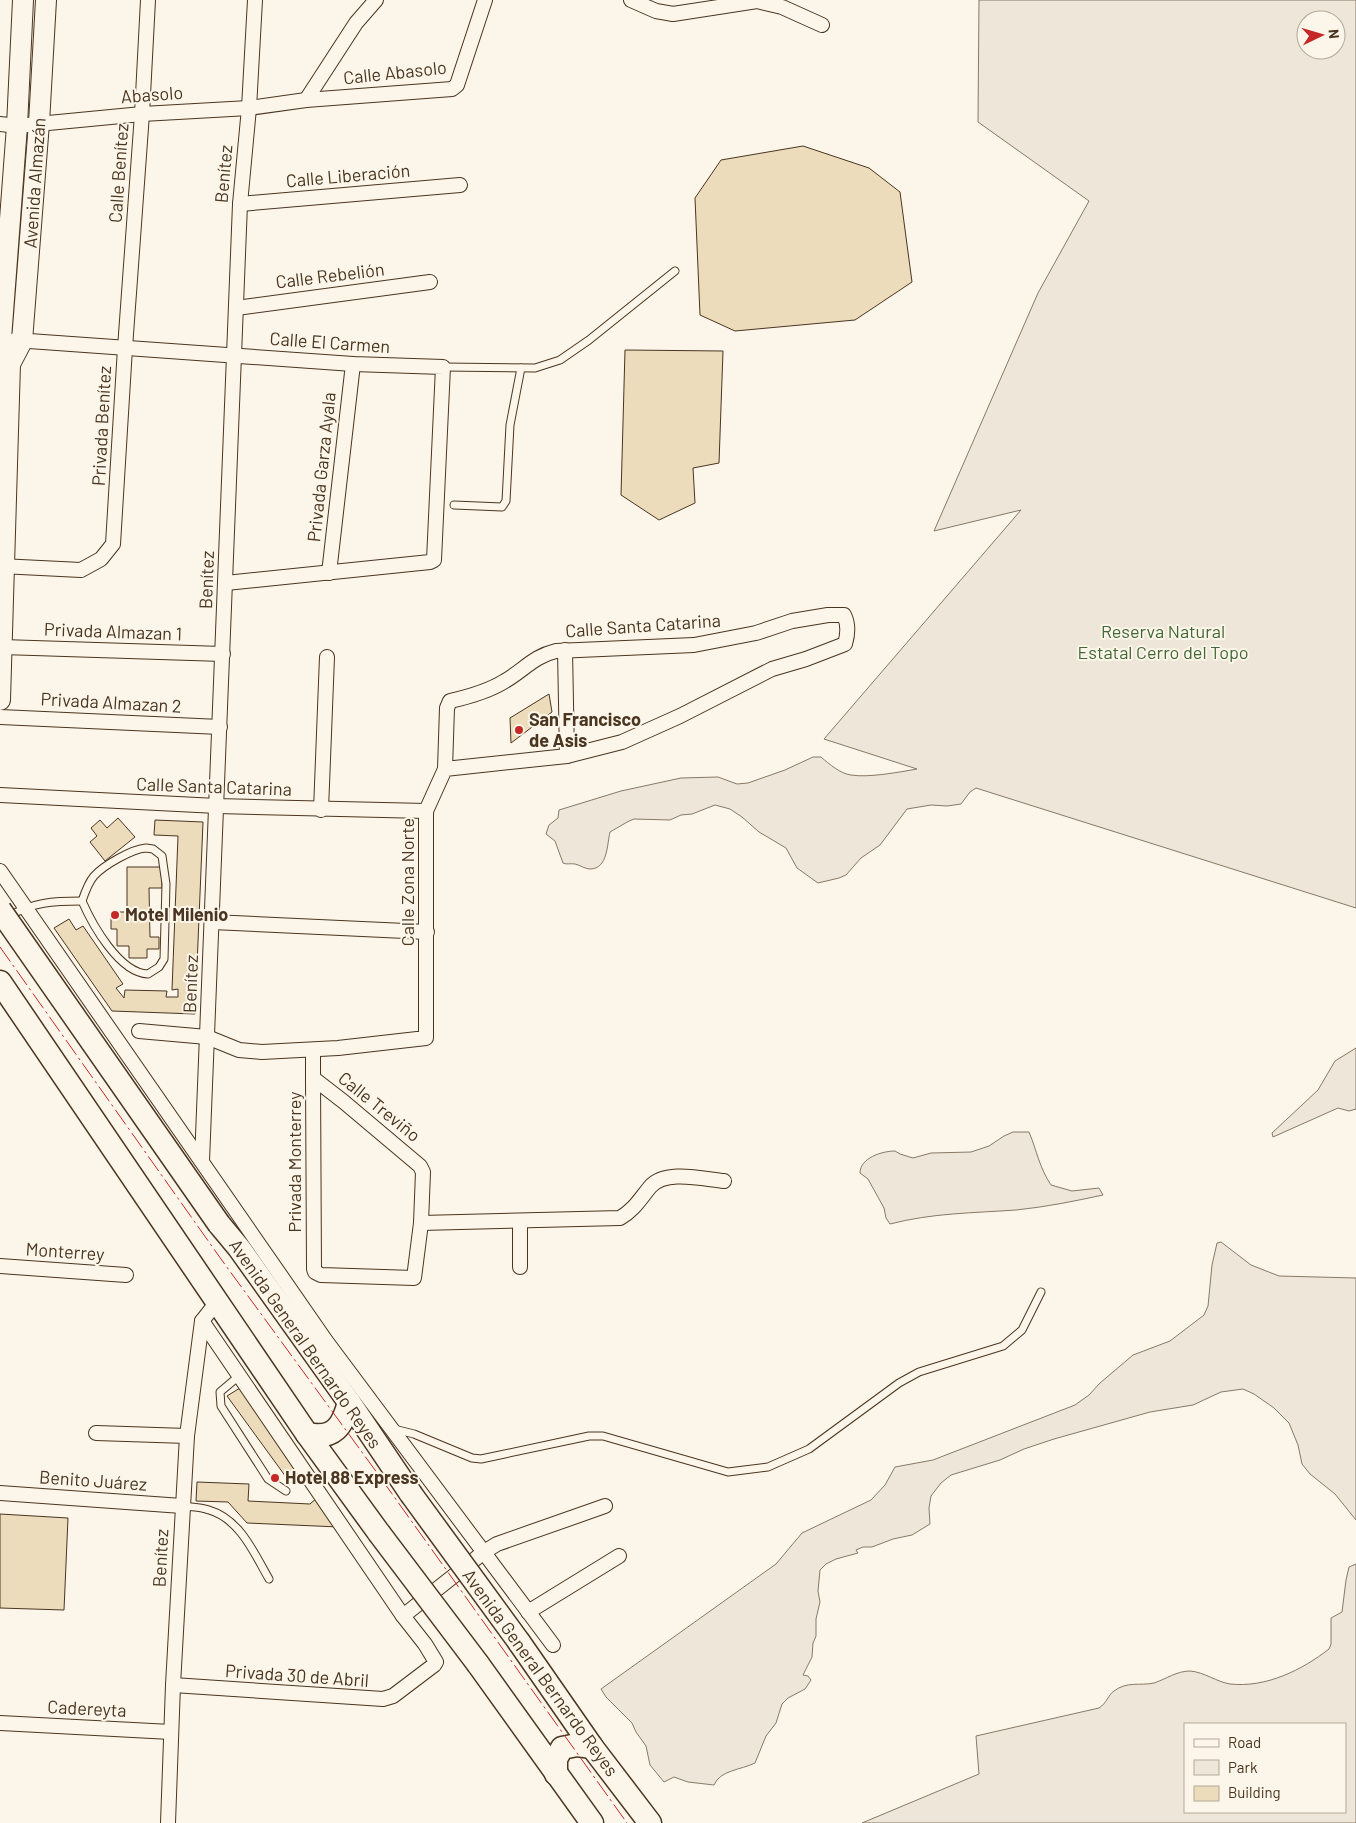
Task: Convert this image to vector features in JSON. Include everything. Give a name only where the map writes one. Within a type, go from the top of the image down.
[{"type":"main road","name":"Avenida Almazán","points":[[0,700],[2,566],[10,364],[0,339],[9,125],[23,0]]},
{"type":"main road","name":"Avenida Almazán","points":[[10,364],[22,341],[39,123],[46,0]]},
{"type":"main road","name":"Avenida General Bernardo Reyes","points":[[0,910],[219,1224],[319,1346],[348,1402],[380,1430],[410,1494],[519,1642],[592,1747],[650,1823]]},
{"type":"main road","points":[[0,982],[307,1434],[478,1664],[592,1823]]},
{"type":"main road","points":[[307,1434],[316,1436],[326,1435],[335,1431],[342,1424],[348,1402]]},
{"type":"main road","points":[[556,1774],[556,1758],[562,1748],[577,1744],[592,1747]]},
{"type":"street","name":"Calle Benítez","points":[[125,348],[142,114],[148,0]]},
{"type":"street","name":"Benítez","points":[[202,1161],[226,583],[233,355],[240,204],[249,108],[255,0]]},
{"type":"street","points":[[306,100],[356,23],[376,0]]},
{"type":"street","name":"Calle Abasolo","points":[[306,100],[455,88],[485,0]]},
{"type":"street","points":[[631,0],[656,11],[673,14],[757,1],[782,7],[822,25]]},
{"type":"street","name":"Abasolo","points":[[9,125],[142,114],[249,108],[306,100]]},
{"type":"street","name":"Calle Liberación","points":[[240,204],[460,186]]},
{"type":"street","name":"Calle Rebelión","points":[[236,308],[430,282]]},
{"type":"street","name":"Calle El Carmen","points":[[0,339],[353,364],[443,367]]},
{"type":"street","name":"Privada Benítez","points":[[2,566],[81,570],[101,559],[114,544],[125,348]]},
{"type":"street","name":"Privada Garza Ayala","points":[[330,573],[353,364]]},
{"type":"street","points":[[226,583],[433,561],[435,557],[443,367]]},
{"type":"street","name":"Calle Santa Catarina","points":[[450,701],[482,692],[503,682],[542,654],[565,650],[694,645],[756,633],[792,621],[828,615],[844,615],[848,631],[845,644],[806,659],[772,668],[680,716],[622,742],[567,756]]},
{"type":"street","name":"Privada Almazan 1","points":[[2,647],[223,654]]},
{"type":"street","points":[[445,769],[567,756],[565,650]]},
{"type":"street","points":[[320,810],[327,657]]},
{"type":"street","name":"Calle Zona Norte","points":[[313,1050],[426,1038],[426,811],[445,769],[446,708],[450,701]]},
{"type":"street","name":"Privada Almazan 2","points":[[0,717],[220,727]]},
{"type":"street","name":"Calle Santa Catarina","points":[[0,795],[320,810],[426,811]]},
{"type":"street","points":[[0,871],[202,1161],[319,1346],[380,1430],[484,1552],[553,1645]]},
{"type":"street","points":[[212,922],[427,932]]},
{"type":"street","points":[[139,1030],[207,1037],[240,1050],[313,1050]]},
{"type":"street","name":"Privada Monterrey","points":[[313,1050],[314,1269],[316,1274],[414,1278],[421,1223]]},
{"type":"street","name":"Calle Treviño","points":[[313,1078],[420,1166],[423,1172],[421,1223]]},
{"type":"street","points":[[421,1223],[620,1218],[630,1213],[651,1185],[664,1178],[674,1176],[724,1181]]},
{"type":"street","points":[[520,1221],[520,1267]]},
{"type":"street","name":"Monterrey","points":[[0,1266],[126,1275]]},
{"type":"street","points":[[217,1302],[202,1321],[403,1616],[484,1552],[497,1544],[605,1506]]},
{"type":"street","name":"Benítez","points":[[168,1823],[182,1506],[187,1436],[202,1321]]},
{"type":"street","points":[[96,1433],[187,1436]]},
{"type":"street","name":"Benito Juárez","points":[[0,1493],[182,1506]]},
{"type":"street","points":[[528,1612],[619,1556]]},
{"type":"street","name":"Privada 30 de Abril","points":[[173,1686],[383,1700],[393,1696],[436,1662],[425,1644],[403,1616]]},
{"type":"street","name":"Cadereyta","points":[[0,1723],[171,1732]]},
{"type":"lane","points":[[443,367],[535,368],[560,360],[576,350],[675,271]]},
{"type":"lane","points":[[454,506],[502,506],[506,501],[510,425],[521,368]]},
{"type":"lane","points":[[146,848],[158,852],[164,862],[166,884],[164,959],[159,968],[148,974],[142,974],[124,964],[91,922],[82,901],[89,884],[98,872],[136,849],[146,848]]},
{"type":"lane","points":[[0,921],[24,907],[55,901],[82,901]]},
{"type":"lane","points":[[380,1430],[414,1434],[472,1458],[481,1459],[589,1436],[603,1436],[728,1472],[768,1467],[809,1449],[898,1383],[920,1372],[1003,1346],[1022,1330],[1040,1292]]},
{"type":"lane","points":[[239,1376],[220,1392],[222,1406],[268,1479],[286,1491]]},
{"type":"lane","points":[[182,1506],[208,1509],[230,1520],[252,1548],[269,1579]]},
{"type":"green space","name":"Reserva Natural Estatal Cerro del Topo","points":[[979,0],[1356,0],[1356,908],[976,788],[970,792],[961,804],[947,806],[931,805],[907,809],[880,845],[861,858],[846,875],[818,883],[797,868],[786,848],[759,832],[730,809],[715,805],[670,820],[634,819],[629,821],[610,832],[606,855],[596,868],[590,869],[575,864],[563,863],[555,841],[546,834],[549,825],[558,818],[559,810],[621,791],[681,778],[718,777],[737,784],[748,783],[785,770],[813,757],[821,757],[839,771],[858,776],[917,769],[824,739],[1021,510],[934,531],[1038,293],[1089,201],[978,122]]},
{"type":"green space","points":[[1356,1048],[1356,1109],[1349,1111],[1338,1108],[1273,1137],[1272,1133],[1318,1090],[1335,1061]]},
{"type":"green space","points":[[1013,1132],[1029,1132],[1041,1165],[1051,1185],[1072,1191],[1099,1188],[1103,1195],[1016,1210],[937,1216],[890,1224],[886,1218],[884,1208],[868,1179],[860,1173],[861,1168],[868,1159],[884,1152],[895,1151],[913,1158],[931,1153],[971,1152],[989,1146]]},
{"type":"green space","points":[[1221,1242],[1251,1265],[1279,1276],[1356,1278],[1356,1520],[1335,1494],[1310,1474],[1302,1464],[1298,1445],[1289,1423],[1274,1408],[1243,1389],[1221,1392],[1193,1405],[1150,1412],[1054,1439],[1024,1449],[1000,1460],[951,1475],[941,1483],[931,1496],[929,1508],[930,1524],[912,1535],[893,1539],[872,1547],[863,1547],[856,1550],[858,1553],[836,1559],[826,1564],[820,1570],[818,1591],[820,1602],[816,1619],[816,1636],[813,1643],[812,1657],[803,1675],[808,1676],[811,1680],[805,1689],[788,1698],[782,1704],[776,1723],[766,1736],[755,1763],[726,1773],[714,1785],[688,1782],[674,1777],[664,1782],[650,1765],[646,1746],[632,1723],[606,1697],[601,1689],[776,1564],[802,1533],[871,1500],[885,1485],[895,1467],[933,1460],[1075,1405],[1089,1395],[1133,1355],[1170,1341],[1204,1315],[1208,1306],[1212,1265],[1217,1243]]},
{"type":"green space","points":[[1356,1564],[1356,1823],[862,1823],[979,1774],[976,1736],[1099,1708],[1119,1688],[1129,1685],[1154,1683],[1185,1671],[1200,1673],[1225,1683],[1243,1685],[1283,1676],[1307,1664],[1329,1649],[1331,1644],[1331,1618],[1342,1612],[1349,1567]]},
{"type":"building","points":[[803,146],[869,168],[900,192],[912,282],[855,320],[735,331],[700,315],[695,198],[721,160]]},
{"type":"building","points":[[625,350],[723,351],[719,463],[693,468],[695,503],[659,520],[621,495]]},
{"type":"building","name":"San Francisco de Asis","points":[[549,694],[552,712],[511,743],[510,718]]},
{"type":"building","points":[[118,818],[135,837],[105,861],[90,842],[97,836],[91,828],[100,820],[107,828]]},
{"type":"building","points":[[155,820],[203,822],[195,1014],[112,1011],[54,928],[69,919],[76,930],[83,926],[123,984],[116,988],[124,998],[125,990],[167,991],[166,997],[178,997],[178,989],[172,990],[178,836],[154,835]]},
{"type":"building","points":[[127,867],[162,867],[162,888],[149,888],[150,937],[159,937],[159,949],[147,949],[147,958],[129,958],[129,946],[117,946],[117,929],[111,929],[111,912],[127,912]]},
{"type":"building","points":[[240,1388],[302,1475],[286,1477],[227,1396]]},
{"type":"building","points":[[197,1482],[249,1484],[248,1501],[310,1504],[318,1497],[339,1527],[247,1523],[228,1502],[196,1501]]},
{"type":"building","points":[[0,1514],[68,1518],[64,1610],[0,1608]]},
{"type":"power","points":[[0,947],[221,1259],[375,1470],[627,1823]]},
{"type":"place","name":"San Francisco de Asis","points":[[519,730]]},
{"type":"place","name":"Motel Milenio","points":[[115,915]]},
{"type":"place","name":"Hotel 88 Express","points":[[275,1478]]}]
